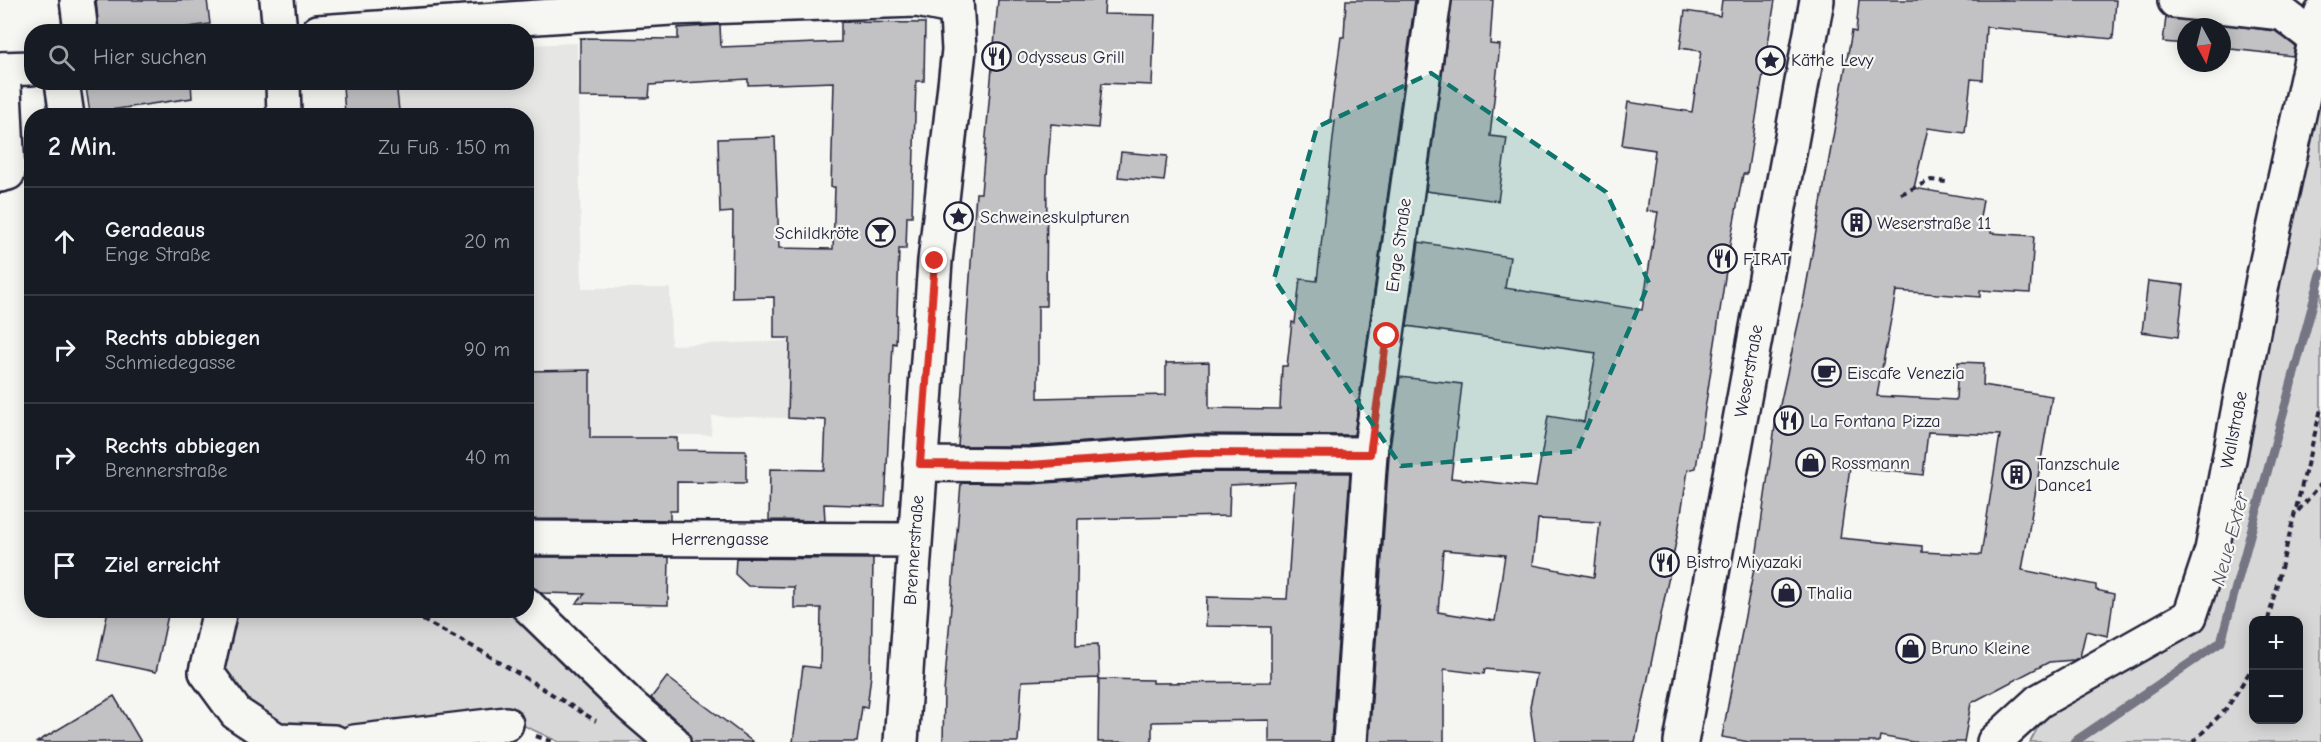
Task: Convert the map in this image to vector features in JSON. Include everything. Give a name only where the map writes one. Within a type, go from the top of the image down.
[{"type":"street","points":[[77,0],[80,24]]},
{"type":"street","points":[[277,0],[279,24]]},
{"type":"street","points":[[342,24],[375,13],[671,8],[917,0],[956,4]]},
{"type":"street","name":"Enge Straße","points":[[1350,742],[1370,454],[1434,0]]},
{"type":"street","name":"Weserstraße","points":[[1681,742],[1817,0]]},
{"type":"street","points":[[2175,1],[2282,13],[2318,27]]},
{"type":"street","name":"Brennerstraße","points":[[901,742],[935,261],[959,50],[956,4]]},
{"type":"street","name":"Wallstraße","points":[[1994,742],[2039,701],[2190,616],[2212,550],[2263,279],[2318,27]]},
{"type":"street","points":[[0,175],[8,173],[12,68]]},
{"type":"street","points":[[63,90],[66,108]]},
{"type":"street","points":[[283,90],[284,108]]},
{"type":"street","points":[[920,464],[1030,465],[1197,453],[1370,454]]},
{"type":"street","name":"Herrengasse","points":[[534,538],[914,540]]},
{"type":"street","points":[[534,612],[631,706],[673,742]]},
{"type":"street","points":[[218,618],[206,672],[236,713],[277,740],[334,742]]},
{"type":"street","points":[[354,742],[506,724]]},
{"type":"path","points":[[1901,194],[1932,180],[1946,182]]},
{"type":"path","points":[[2269,616],[2321,409]]},
{"type":"path","points":[[2296,513],[2321,484]]},
{"type":"path","points":[[419,618],[482,651],[600,723]]},
{"type":"path","points":[[2193,742],[2227,708],[2250,670]]},
{"type":"highlighted area","points":[[1431,73],[1606,192],[1649,283],[1577,451],[1401,466],[1274,279],[1317,127]]},
{"type":"shaded area","points":[[577,43],[582,288],[670,288],[671,345],[790,341],[788,418],[712,416],[711,435],[676,435],[677,511],[534,512],[534,108],[399,108],[397,90],[534,90],[534,45]]},
{"type":"shaded area","points":[[2321,90],[2321,742],[2030,742],[2053,700],[2193,631],[2264,340]]},
{"type":"shaded area","points":[[231,618],[520,618],[659,742],[559,742],[512,720],[278,733],[237,700],[218,651]]},
{"type":"building","points":[[96,0],[207,0],[210,24],[98,24]]},
{"type":"building","points":[[998,0],[1105,0],[1104,14],[1155,15],[1152,85],[1102,83],[1098,128],[1051,124],[1047,176],[1046,306],[1038,306],[1038,398],[1166,395],[1166,363],[1209,362],[1209,408],[1280,409],[1282,366],[1287,366],[1300,279],[1317,281],[1335,121],[1330,120],[1341,37],[1344,37],[1346,0],[1415,0],[1354,435],[1197,434],[1029,446],[958,446],[976,193],[981,193]]},
{"type":"building","points":[[1452,0],[1493,0],[1490,44],[1500,45],[1490,136],[1507,138],[1498,201],[1426,191]]},
{"type":"building","points":[[1722,0],[1775,0],[1747,174],[1743,174],[1731,238],[1696,468],[1688,470],[1678,532],[1635,742],[1535,742],[1530,706],[1537,674],[1485,669],[1484,674],[1444,669],[1444,742],[1369,742],[1389,456],[1400,377],[1462,384],[1451,478],[1536,487],[1548,416],[1584,422],[1596,353],[1407,326],[1419,242],[1510,257],[1505,288],[1642,310],[1658,212],[1647,211],[1655,150],[1622,145],[1628,102],[1692,112],[1701,51],[1680,48],[1685,11],[1720,16]],"holes":[[[1538,519],[1600,522],[1594,577],[1533,565]],[[1443,550],[1505,555],[1495,621],[1438,612]]]},
{"type":"building","points":[[1859,0],[2116,0],[2113,39],[1986,27],[1983,80],[1971,79],[1965,133],[1928,128],[1914,188],[1983,200],[1978,229],[1991,230],[1991,233],[2034,236],[2030,293],[1980,290],[1980,297],[1896,291],[1877,396],[1956,400],[1958,362],[1984,363],[1983,385],[2052,396],[2022,570],[2096,585],[2096,590],[2114,594],[2108,636],[2086,631],[2080,657],[2074,660],[2049,662],[1971,703],[1964,742],[1913,742],[1880,736],[1879,742],[1749,742],[1722,737],[1756,558],[1775,427],[1804,298],[1852,31],[1856,32]],"holes":[[[1928,432],[2000,435],[1981,555],[1922,552],[1922,546],[1840,538],[1850,467],[1923,475]]]},
{"type":"building","points":[[2166,17],[2177,18],[2177,43],[2163,42]]},
{"type":"building","points":[[841,22],[925,23],[924,81],[916,81],[912,216],[907,216],[906,249],[899,249],[896,344],[893,343],[885,506],[824,504],[825,521],[769,520],[770,469],[824,470],[826,420],[788,418],[790,338],[774,338],[774,297],[732,298],[733,212],[720,213],[718,139],[775,137],[779,248],[833,249],[835,187],[831,187],[834,82],[748,85],[748,79],[650,85],[649,98],[580,97],[580,38],[678,39],[678,28],[720,25],[721,47],[841,42]]},
{"type":"building","points":[[2231,25],[2275,31],[2295,46],[2293,56],[2231,49]]},
{"type":"building","points":[[86,90],[192,90],[192,98],[124,108],[89,108]]},
{"type":"building","points":[[343,90],[397,90],[399,108],[345,108]]},
{"type":"building","points":[[1121,152],[1167,156],[1164,181],[1118,177]]},
{"type":"building","points":[[2148,281],[2184,285],[2178,337],[2142,332]]},
{"type":"building","points":[[590,370],[590,438],[677,438],[677,450],[746,451],[746,483],[677,482],[677,511],[670,511],[670,520],[534,519],[534,371]]},
{"type":"building","points":[[1198,472],[1350,473],[1331,742],[1269,742],[1269,720],[1152,722],[1152,742],[1098,742],[1099,679],[1153,680],[1153,683],[1271,682],[1271,627],[1206,626],[1207,597],[1287,599],[1295,482],[1230,485],[1229,516],[1078,519],[1076,645],[1098,644],[1099,678],[1022,681],[1018,742],[943,742],[944,692],[961,483],[1031,484]]},
{"type":"building","points":[[534,557],[669,557],[668,605],[576,603],[585,594],[542,593],[534,590]]},
{"type":"building","points":[[736,558],[873,559],[871,675],[867,708],[862,707],[857,742],[793,742],[803,666],[820,668],[821,608],[794,608],[794,587],[748,586],[735,574]]},
{"type":"building","points":[[106,618],[167,618],[156,672],[98,660]]},
{"type":"building","points":[[667,677],[753,742],[691,742],[685,728],[651,698]]},
{"type":"building","points":[[114,696],[141,742],[37,742]]},
{"type":"waterway","name":"Neue Exter","points":[[2074,742],[2221,642],[2321,274]]},
{"type":"place","name":"Odysseus Grill","points":[[996,57]]},
{"type":"place","name":"Käthe Levy","points":[[1770,60]]},
{"type":"place","name":"Schweineskulpturen","points":[[959,217]]},
{"type":"place","name":"Weserstraße 11","points":[[1856,223]]},
{"type":"place","name":"Schildkröte","points":[[880,233]]},
{"type":"place","name":"FIRAT","points":[[1722,259]]},
{"type":"place","name":"Eiscafe Venezia","points":[[1826,373]]},
{"type":"place","name":"La Fontana Pizza","points":[[1789,421]]},
{"type":"place","name":"Rossmann","points":[[1810,463]]},
{"type":"place","name":"Tanzschule Dance1","points":[[2016,474]]},
{"type":"place","name":"Bistro Miyazaki","points":[[1665,562]]},
{"type":"place","name":"Thalia","points":[[1786,593]]},
{"type":"place","name":"Bruno Kleine","points":[[1910,648]]},
{"type":"route","points":[[935,261],[920,464],[1030,465],[1197,453],[1370,454],[1387,336]]}]
